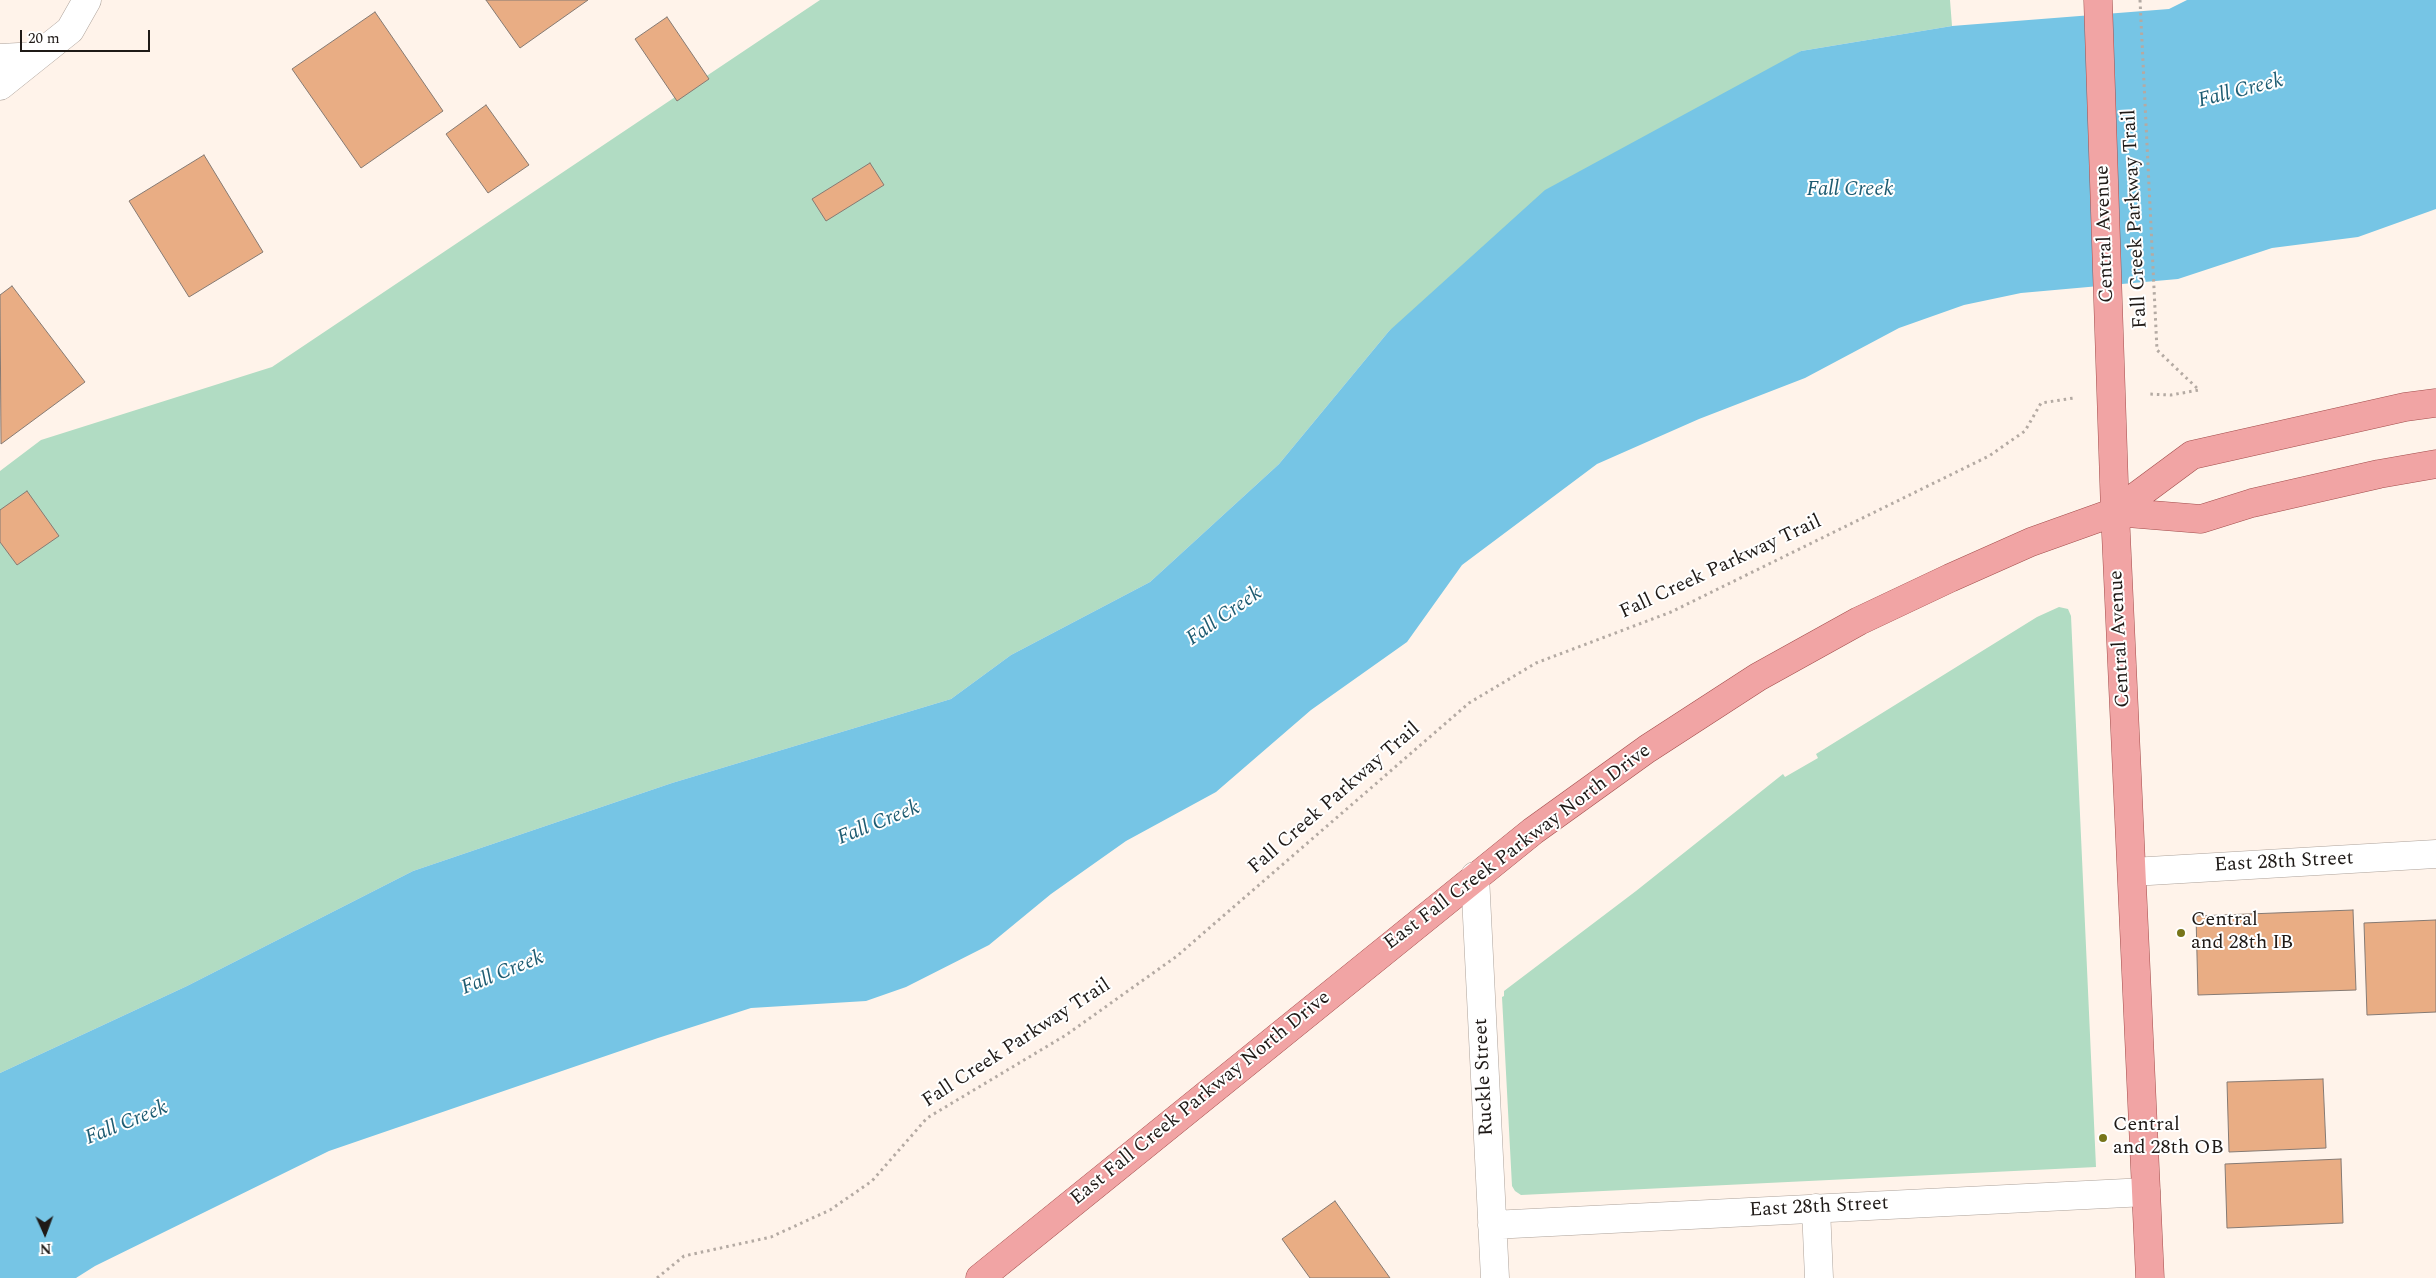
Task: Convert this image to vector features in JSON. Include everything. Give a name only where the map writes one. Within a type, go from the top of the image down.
[{"type":"main road","name":"Central Avenue","points":[[2098,0],[2115,512],[2150,1278]]},
{"type":"main road","name":"East Fall Creek Parkway North Drive","points":[[980,1278],[1532,831],[1647,749],[1758,677],[1859,621],[1950,578],[2025,545],[2115,512],[2192,455],[2405,406],[2436,403]]},
{"type":"main road","name":"East Fall Creek Parkway North Drive","points":[[2115,512],[2201,519],[2252,503],[2379,474],[2436,464]]},
{"type":"street","points":[[0,86],[70,30],[87,0]]},
{"type":"street","points":[[0,58],[37,56]]},
{"type":"street","name":"East 28th Street","points":[[2132,872],[2436,854]]},
{"type":"street","name":"Ruckle Street","points":[[1475,876],[1495,1278]]},
{"type":"street","name":"East 28th Street","points":[[1492,1225],[2146,1192]]},
{"type":"street","points":[[1816,1208],[1819,1278]]},
{"type":"path","name":"Fall Creek Parkway Trail","points":[[2140,0],[2158,350],[2199,390],[2171,394]]},
{"type":"path","name":"Fall Creek Parkway Trail","points":[[657,1278],[684,1256],[771,1237],[830,1210],[872,1181],[928,1118],[1066,1035],[1177,956],[1469,703],[1536,663],[1671,612],[1988,456],[2025,431],[2041,403],[2068,399]]},
{"type":"green space","points":[[820,0],[1950,0],[1952,26],[1801,51],[1389,331],[1279,464],[1150,582],[1011,655],[951,699],[672,783],[413,871],[187,986],[0,1073],[0,471],[41,440],[272,367]]},
{"type":"green space","points":[[2059,607],[2068,609],[2071,616],[2096,1167],[1521,1195],[1515,1191],[1512,1186],[1502,997],[1504,996],[1504,991],[1636,891],[1783,774],[1785,777],[1818,758],[1816,754],[2037,617]]},
{"type":"water","name":"Fall Creek","points":[[2187,0],[2436,0],[2436,209],[2358,237],[2272,248],[2178,279],[2021,293],[1964,305],[1899,328],[1805,378],[1699,419],[1597,464],[1462,565],[1407,642],[1311,710],[1216,792],[1126,841],[1051,894],[989,945],[906,987],[866,1001],[751,1008],[329,1151],[95,1266],[76,1278],[0,1278],[0,1073],[187,986],[413,871],[672,783],[951,699],[1011,655],[1150,582],[1279,464],[1389,331],[1545,190],[1801,51],[1952,26],[2169,9]]},
{"type":"building","points":[[486,0],[588,0],[520,48]]},
{"type":"building","points":[[375,12],[443,111],[361,168],[292,69]]},
{"type":"building","points":[[667,17],[709,79],[677,101],[635,39]]},
{"type":"building","points":[[486,105],[529,165],[488,193],[446,134]]},
{"type":"building","points":[[204,155],[263,252],[189,297],[129,201]]},
{"type":"building","points":[[870,163],[884,185],[826,221],[812,199]]},
{"type":"building","points":[[12,286],[85,382],[1,444],[0,295]]},
{"type":"building","points":[[27,491],[59,536],[17,565],[0,542],[0,510]]},
{"type":"building","points":[[2353,910],[2356,990],[2198,995],[2196,916]]},
{"type":"building","points":[[2436,920],[2436,1012],[2367,1015],[2364,923]]},
{"type":"building","points":[[2323,1079],[2326,1148],[2229,1152],[2227,1082]]},
{"type":"building","points":[[2341,1159],[2343,1223],[2227,1228],[2225,1164]]},
{"type":"building","points":[[1335,1201],[1390,1278],[1310,1278],[1282,1239]]},
{"type":"place","name":"Central and 28th IB","points":[[2181,933]]},
{"type":"place","name":"Central and 28th OB","points":[[2103,1138]]}]
